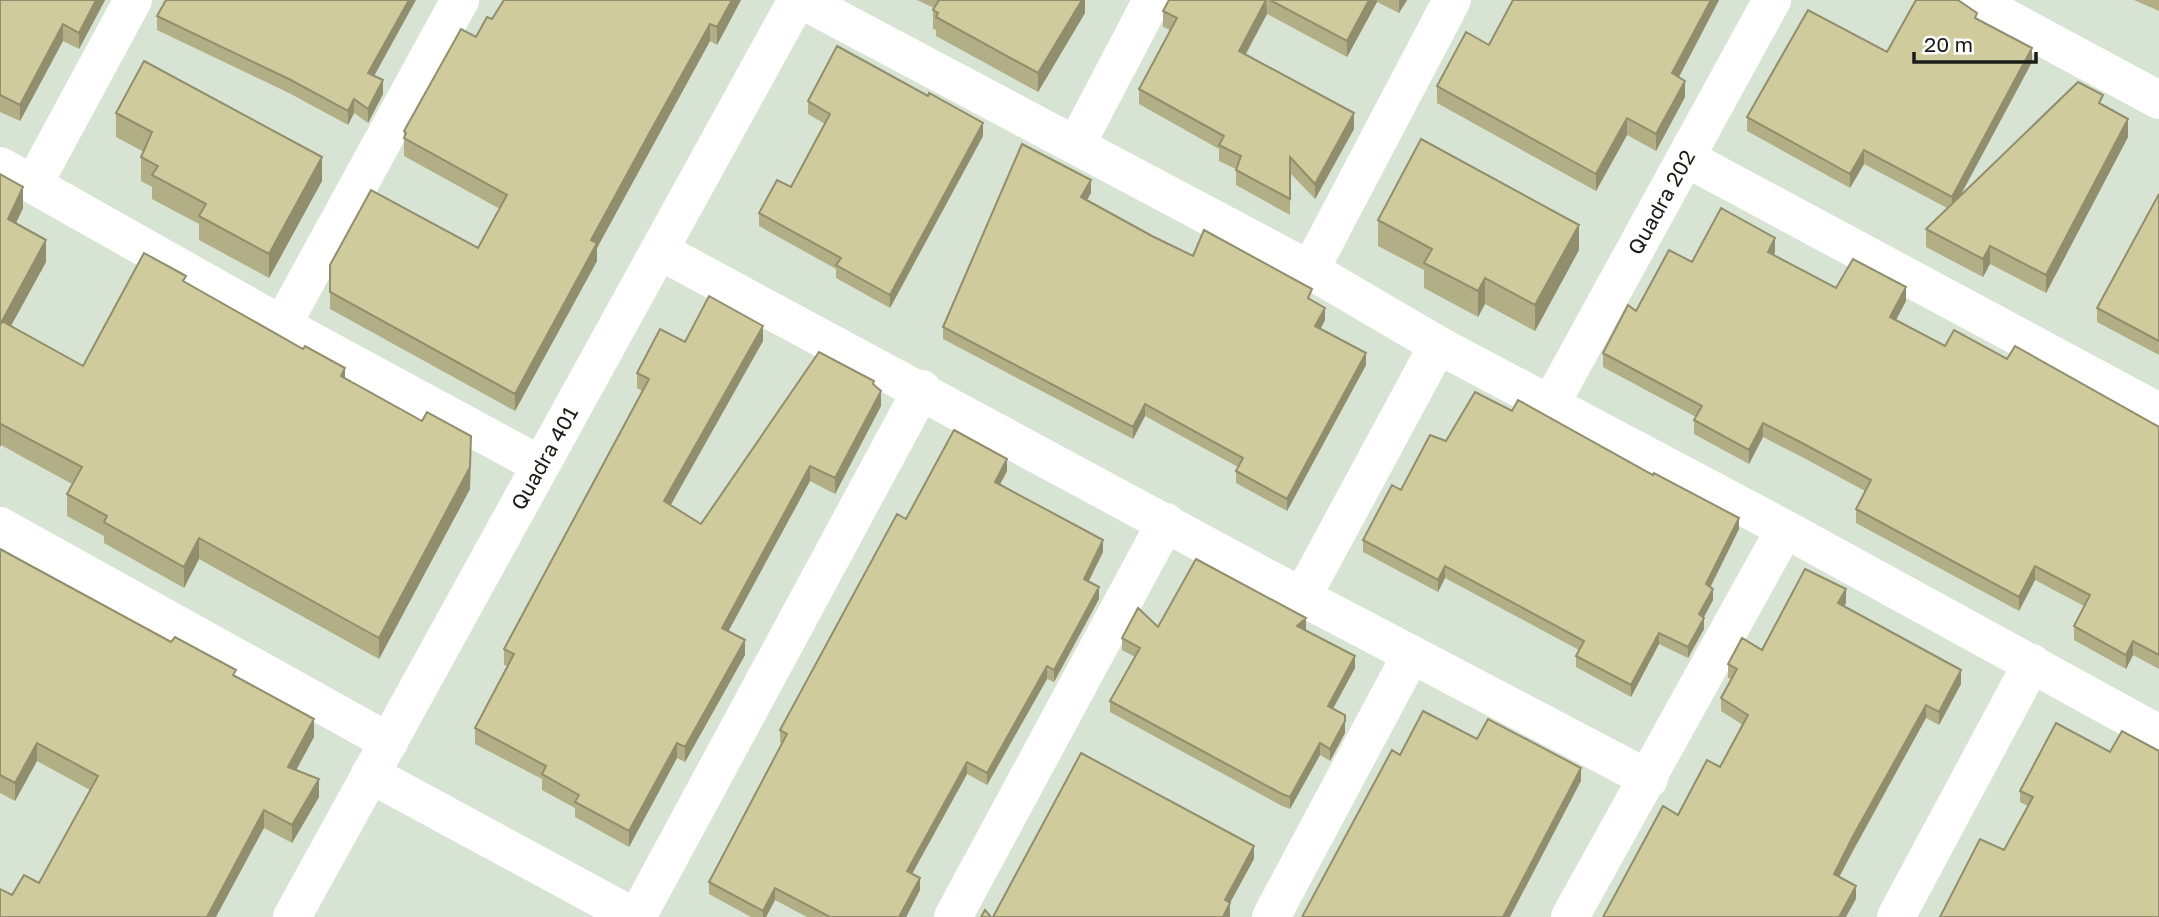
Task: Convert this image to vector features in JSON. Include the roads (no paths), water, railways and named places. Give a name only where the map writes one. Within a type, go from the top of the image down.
[{"type":"street","points":[[34,183],[133,0]]},
{"type":"street","points":[[282,325],[460,0]]},
{"type":"street","points":[[799,0],[1310,270],[1438,345],[1785,528],[2159,734]]},
{"type":"street","name":"Quadra 401","points":[[292,917],[799,0]]},
{"type":"street","points":[[1076,145],[1152,0]]},
{"type":"street","points":[[1310,270],[1452,0]]},
{"type":"street","name":"Quadra 202","points":[[1550,405],[1772,0]]},
{"type":"street","points":[[1973,0],[2159,100]]},
{"type":"street","points":[[1686,159],[2159,412]]},
{"type":"street","points":[[0,166],[282,325],[540,465]]},
{"type":"street","points":[[660,251],[922,389],[1302,597],[1649,779]]},
{"type":"street","points":[[1302,597],[1438,345]]},
{"type":"street","points":[[0,526],[635,917],[922,389]]},
{"type":"street","points":[[953,917],[1166,522]]},
{"type":"street","points":[[1570,917],[1649,779],[1785,528]]},
{"type":"street","points":[[1271,917],[1411,655]]},
{"type":"street","points":[[1896,917],[2032,663]]}]
